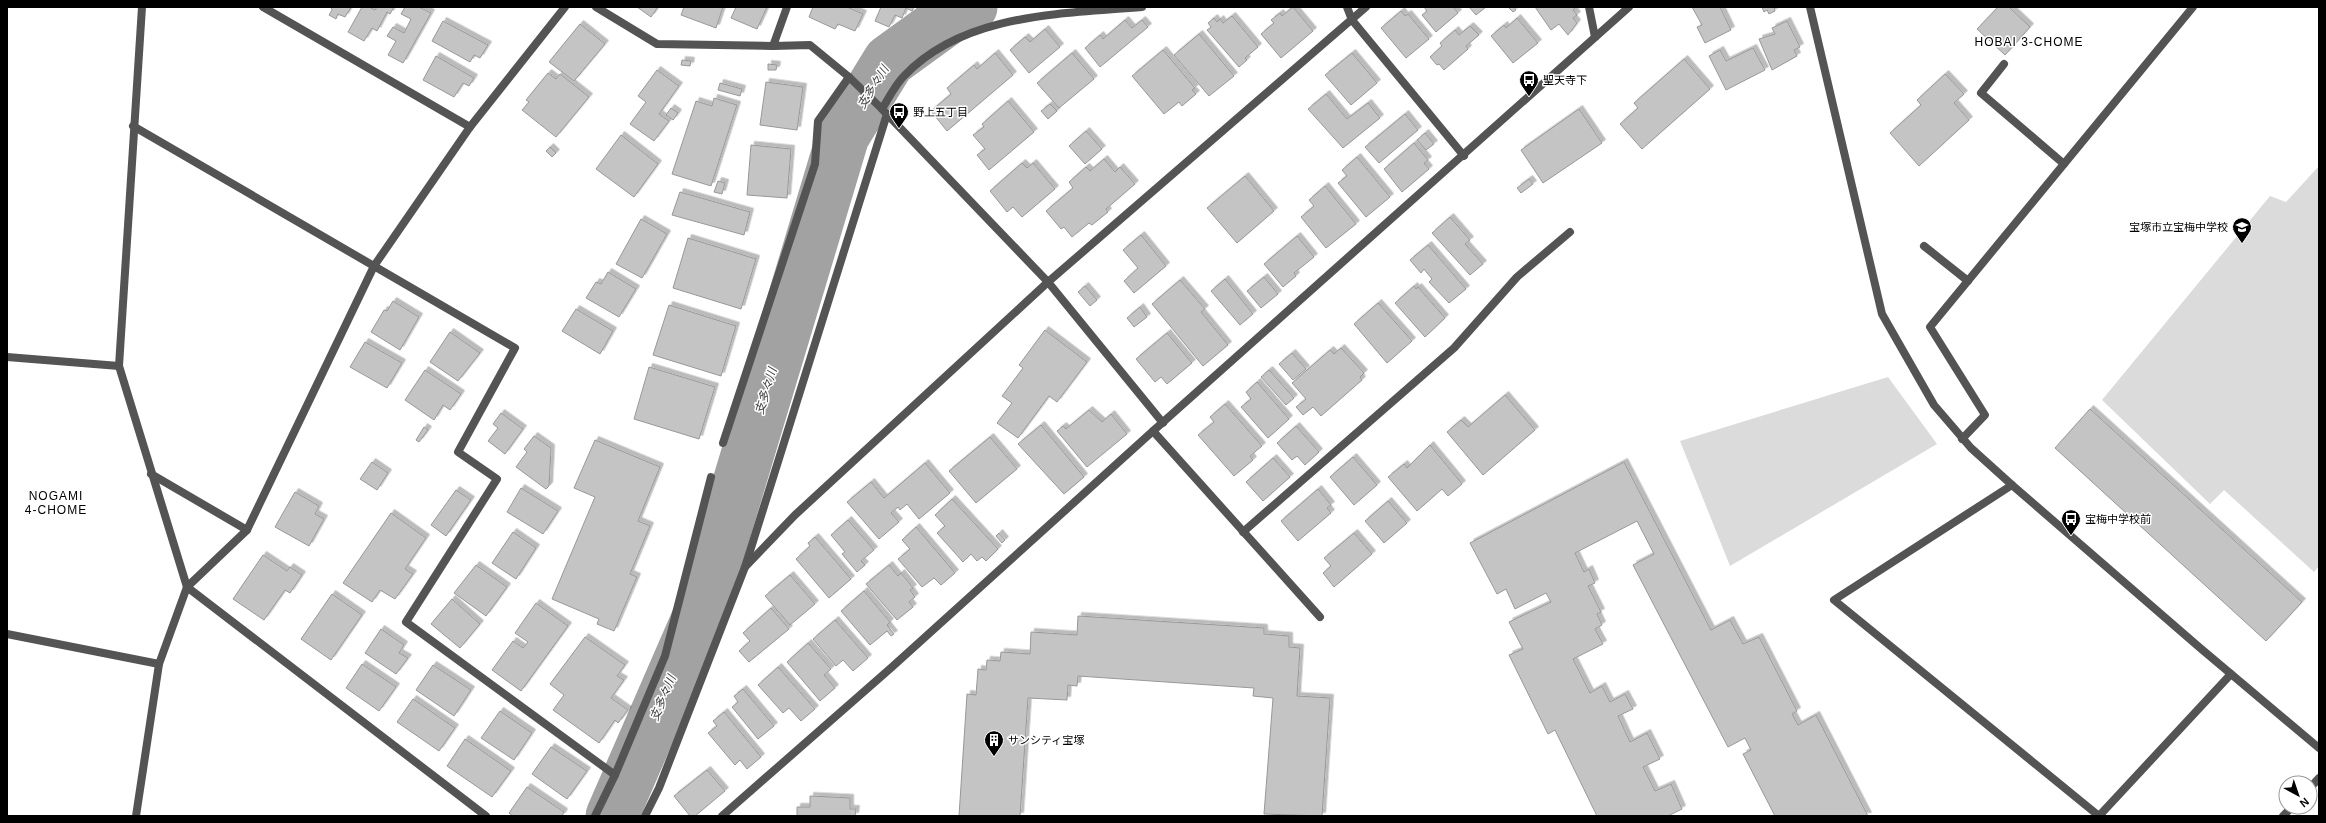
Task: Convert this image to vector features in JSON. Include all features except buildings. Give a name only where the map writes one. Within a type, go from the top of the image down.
[{"type":"street","points":[[142,7],[133,126],[119,366],[187,588],[486,816]]},
{"type":"street","points":[[263,7],[470,127]]},
{"type":"street","points":[[136,816],[159,664],[187,588],[247,530],[374,266],[470,127],[565,7]]},
{"type":"street","points":[[596,7],[657,44],[773,46],[810,45],[856,83],[1048,282],[1163,423]]},
{"type":"street","points":[[773,46],[787,7]]},
{"type":"street","points":[[645,816],[659,788],[745,567],[884,112],[903,76],[932,51],[977,30],[1027,17],[1142,7]]},
{"type":"street","points":[[1347,7],[1352,20],[1464,156]]},
{"type":"street","points":[[745,567],[796,515],[1048,282],[1366,7]]},
{"type":"street","points":[[1589,7],[1595,37]]},
{"type":"street","points":[[722,816],[892,667],[1153,431],[1464,156],[1629,7]]},
{"type":"street","points":[[1810,7],[1882,314],[1934,404],[1962,438],[2012,485],[2319,748]]},
{"type":"street","points":[[1962,438],[1985,415],[1930,327],[2193,7]]},
{"type":"street","points":[[2004,64],[1981,93],[2064,164]]},
{"type":"street","points":[[723,443],[815,164],[818,121],[849,77]]},
{"type":"street","points":[[133,126],[515,348],[458,452],[498,479],[406,622],[615,775]]},
{"type":"street","points":[[1243,532],[1454,348],[1517,277],[1570,232]]},
{"type":"street","points":[[1924,246],[1968,281]]},
{"type":"street","points":[[7,357],[119,366]]},
{"type":"street","points":[[1153,431],[1320,617]]},
{"type":"street","points":[[151,474],[247,530]]},
{"type":"street","points":[[595,816],[615,775],[665,656],[711,478]]},
{"type":"street","points":[[2012,485],[1834,600],[2099,816],[2231,674]]},
{"type":"street","points":[[7,634],[159,664]]},
{"type":"shaded area","points":[[2319,166],[2319,566],[2314,572],[2224,490],[2210,504],[2102,400],[2270,196],[2286,202]]},
{"type":"shaded area","points":[[1888,377],[1937,444],[1730,566],[1680,441]]},
{"type":"waterway","name":"支多々川","points":[[612,816],[699,616],[843,136],[889,61],[962,8],[971,7]]},
{"type":"place","name":"聖天寺下","points":[[1529,97]]},
{"type":"place","name":"野上五丁目","points":[[899,129]]},
{"type":"place","name":"宝塚市立宝梅中学校","points":[[2242,244]]},
{"type":"place","name":"宝梅中学校前","points":[[2071,536]]},
{"type":"place","name":"サンシティ宝塚","points":[[994,757]]},
{"type":"district","name":"HOBAI 3-CHOME","points":[[2029,42]]},
{"type":"district","name":"NOGAMI 4-CHOME","points":[[56,503]]}]
